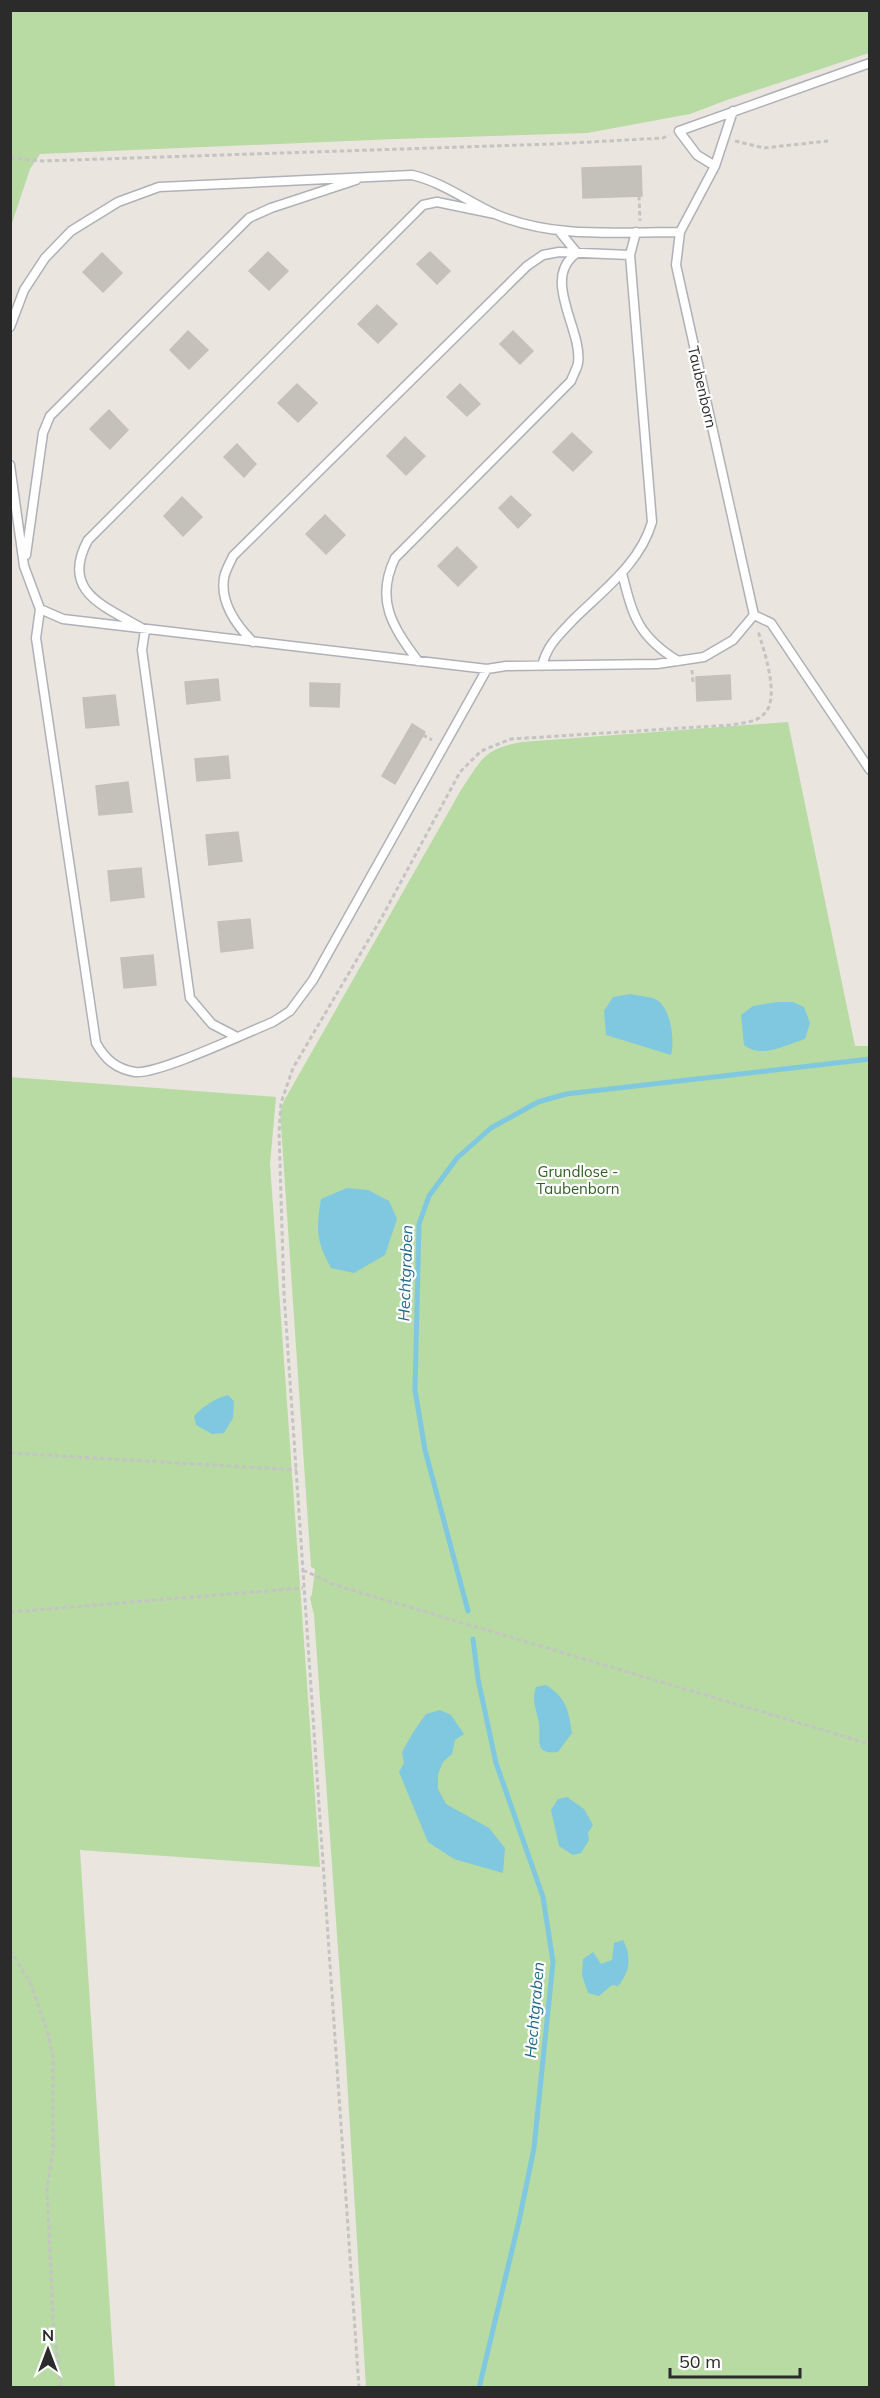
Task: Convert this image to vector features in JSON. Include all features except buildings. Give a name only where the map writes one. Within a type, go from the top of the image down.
[{"type":"lane","points":[[715,166],[697,155],[679,131],[870,63]]},
{"type":"lane","name":"Taubenborn","points":[[733,111],[715,166],[680,232],[676,265],[754,615]]},
{"type":"lane","points":[[10,327],[24,290],[45,258],[71,231],[118,202],[159,187],[412,174],[426,178],[495,214]]},
{"type":"lane","points":[[24,566],[43,433],[50,416],[249,218],[271,208],[368,177]]},
{"type":"lane","points":[[145,630],[86,593],[81,584],[78,565],[88,540],[423,206],[437,202],[495,214],[560,232],[680,232]]},
{"type":"lane","points":[[560,232],[577,253]]},
{"type":"lane","points":[[542,666],[549,644],[622,573],[647,539],[652,522],[630,255],[638,232]]},
{"type":"lane","points":[[253,642],[239,628],[231,615],[225,593],[224,578],[233,556],[527,266],[543,255],[559,252],[630,255]]},
{"type":"lane","points":[[418,661],[391,621],[386,591],[387,576],[396,558],[571,381],[578,363],[563,297],[563,280],[564,269],[569,258],[577,253]]},
{"type":"lane","points":[[10,465],[24,566],[40,609],[36,638],[96,1043],[104,1057],[116,1067],[136,1073],[158,1069],[273,1022],[290,1011],[308,987],[487,669]]},
{"type":"lane","points":[[622,573],[636,621],[650,641],[678,661]]},
{"type":"lane","points":[[40,609],[63,619],[487,669],[657,664],[704,657],[718,651],[733,640],[754,615],[771,623],[870,770]]},
{"type":"lane","points":[[145,630],[141,650],[190,998],[212,1024],[237,1037]]},
{"type":"path","points":[[11,159],[43,161],[553,144],[663,138],[679,131]]},
{"type":"path","points":[[738,143],[764,148],[828,141]]},
{"type":"path","points":[[638,232],[639,196]]},
{"type":"path","points":[[359,2388],[303,1588],[279,1180],[281,1103],[293,1068],[382,917],[460,772],[481,751],[511,739],[751,722],[765,713],[771,699],[769,669],[754,615]]},
{"type":"path","points":[[10,1453],[297,1470]]},
{"type":"path","points":[[303,1570],[347,1589],[870,1744]]},
{"type":"path","points":[[10,1612],[303,1588]]},
{"type":"path","points":[[10,1950],[30,1982],[53,2056],[53,2151],[47,2188],[53,2319],[61,2388]]},
{"type":"green space","points":[[11,10],[869,10],[869,53],[690,114],[587,133],[40,154],[30,169],[11,226]]},
{"type":"green space","name":"Grundlose - Taubenborn","points":[[788,722],[855,1046],[869,1046],[869,2387],[366,2387],[345,2046],[314,1615],[310,1598],[315,1569],[311,1567],[280,1111],[461,790],[479,763],[491,752],[522,742]]},
{"type":"green space","points":[[10,1077],[276,1097],[270,1164],[320,1867],[80,1850],[115,2387],[11,2387]]},
{"type":"water","points":[[631,994],[655,999],[665,1009],[671,1024],[671,1055],[606,1035],[604,1011],[613,997]]},
{"type":"water","points":[[793,1002],[804,1007],[810,1023],[805,1039],[766,1051],[758,1051],[744,1045],[741,1015],[753,1006]]},
{"type":"water","points":[[347,1188],[368,1190],[389,1201],[397,1219],[385,1255],[354,1273],[331,1268],[318,1235],[321,1199]]},
{"type":"water","points":[[228,1395],[234,1401],[233,1418],[224,1433],[212,1434],[196,1425],[194,1416],[197,1413],[205,1406]]},
{"type":"water","points":[[546,1685],[562,1700],[568,1711],[571,1725],[572,1733],[558,1752],[545,1751],[540,1745],[534,1697],[536,1687]]},
{"type":"water","points":[[440,1710],[451,1715],[464,1734],[455,1740],[452,1754],[443,1762],[438,1774],[438,1789],[446,1804],[489,1828],[505,1848],[503,1873],[454,1859],[428,1842],[399,1772],[404,1763],[402,1752],[414,1731],[426,1714]]},
{"type":"water","points":[[567,1797],[584,1809],[593,1825],[588,1833],[589,1840],[581,1853],[573,1855],[559,1846],[551,1810],[558,1799]]},
{"type":"water","points":[[623,1940],[629,1958],[622,1981],[618,1986],[612,1985],[599,1996],[588,1993],[582,1975],[583,1959],[593,1952],[601,1964],[612,1960],[614,1943]]},
{"type":"waterway","name":"Hechtgraben","points":[[468,1611],[425,1450],[415,1390],[419,1224],[429,1196],[457,1158],[491,1128],[538,1102],[566,1094],[870,1059]]},
{"type":"waterway","name":"Hechtgraben","points":[[473,1639],[478,1679],[496,1763],[543,1897],[553,1962],[534,2148],[479,2388]]}]
